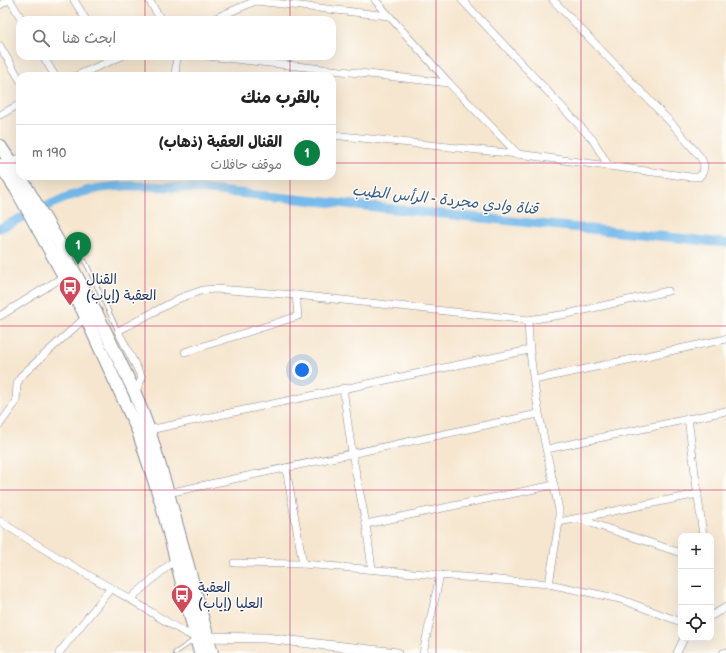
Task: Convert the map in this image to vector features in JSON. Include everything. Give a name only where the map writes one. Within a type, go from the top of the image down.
[{"type":"highway","points":[[0,146],[16,170]]},
{"type":"highway","points":[[10,162],[16,174]]},
{"type":"highway","points":[[19,180],[48,235],[99,318],[135,393],[149,430],[168,493],[202,637],[200,653]]},
{"type":"highway","points":[[21,180],[28,199]]},
{"type":"highway","points":[[48,235],[64,277],[86,317],[138,430],[176,559],[202,637],[212,653]]},
{"type":"street","points":[[0,5],[9,0],[19,16]]},
{"type":"street","points":[[74,0],[84,16]]},
{"type":"street","points":[[149,0],[159,16]]},
{"type":"street","points":[[220,16],[257,0],[389,16]]},
{"type":"street","points":[[375,0],[449,83],[518,154]]},
{"type":"street","points":[[462,0],[593,140],[608,165]]},
{"type":"street","points":[[336,135],[518,154],[699,177],[703,172],[704,165],[701,158],[675,127],[553,0]]},
{"type":"street","points":[[0,46],[16,73]]},
{"type":"street","points":[[45,60],[53,72]]},
{"type":"street","points":[[83,72],[105,60]]},
{"type":"street","points":[[175,72],[177,60]]},
{"type":"street","points":[[243,60],[449,83]]},
{"type":"street","points":[[0,115],[16,106]]},
{"type":"street","points":[[0,316],[64,277]]},
{"type":"street","points":[[135,393],[142,378],[118,331],[180,298],[203,290],[239,290],[296,295],[528,320],[566,314],[668,291]]},
{"type":"street","points":[[184,352],[298,316],[296,295]]},
{"type":"street","points":[[0,424],[16,402],[17,384],[21,376],[86,317]]},
{"type":"street","points":[[528,320],[529,350],[538,414],[547,449],[559,522],[549,584]]},
{"type":"street","points":[[534,380],[726,339]]},
{"type":"street","points":[[149,430],[529,350]]},
{"type":"street","points":[[343,388],[352,453],[366,524],[372,569]]},
{"type":"street","points":[[547,449],[726,411]]},
{"type":"street","points":[[168,493],[538,414]]},
{"type":"street","points":[[688,418],[703,533]]},
{"type":"street","points":[[286,468],[303,564]]},
{"type":"street","points":[[366,524],[554,485]]},
{"type":"street","points":[[559,522],[698,494]]},
{"type":"street","points":[[578,519],[678,552]]},
{"type":"street","points":[[0,522],[66,563],[130,599],[182,632],[202,637],[265,638],[397,653]]},
{"type":"street","points":[[130,599],[176,559]]},
{"type":"street","points":[[234,563],[303,564],[549,584],[620,599],[678,621]]},
{"type":"street","points":[[423,653],[440,575]]},
{"type":"street","points":[[59,653],[111,588]]},
{"type":"street","points":[[714,614],[726,607]]},
{"type":"street","points":[[677,653],[683,641]]},
{"type":"lane","points":[[85,262],[118,331]]},
{"type":"lane","points":[[175,653],[202,637]]},
{"type":"waterway","name":"قناة وادي مجردة - الرأس الطيب","points":[[0,228],[79,193],[106,187],[148,186],[189,188],[726,243]]},
{"type":"place","name":"القنال العقبة (ذهاب)","points":[[78,265]]},
{"type":"place","name":"القنال العقبة (إياب)","points":[[70,306]]},
{"type":"place","name":"العقبة العليا (إياب)","points":[[182,614]]}]
